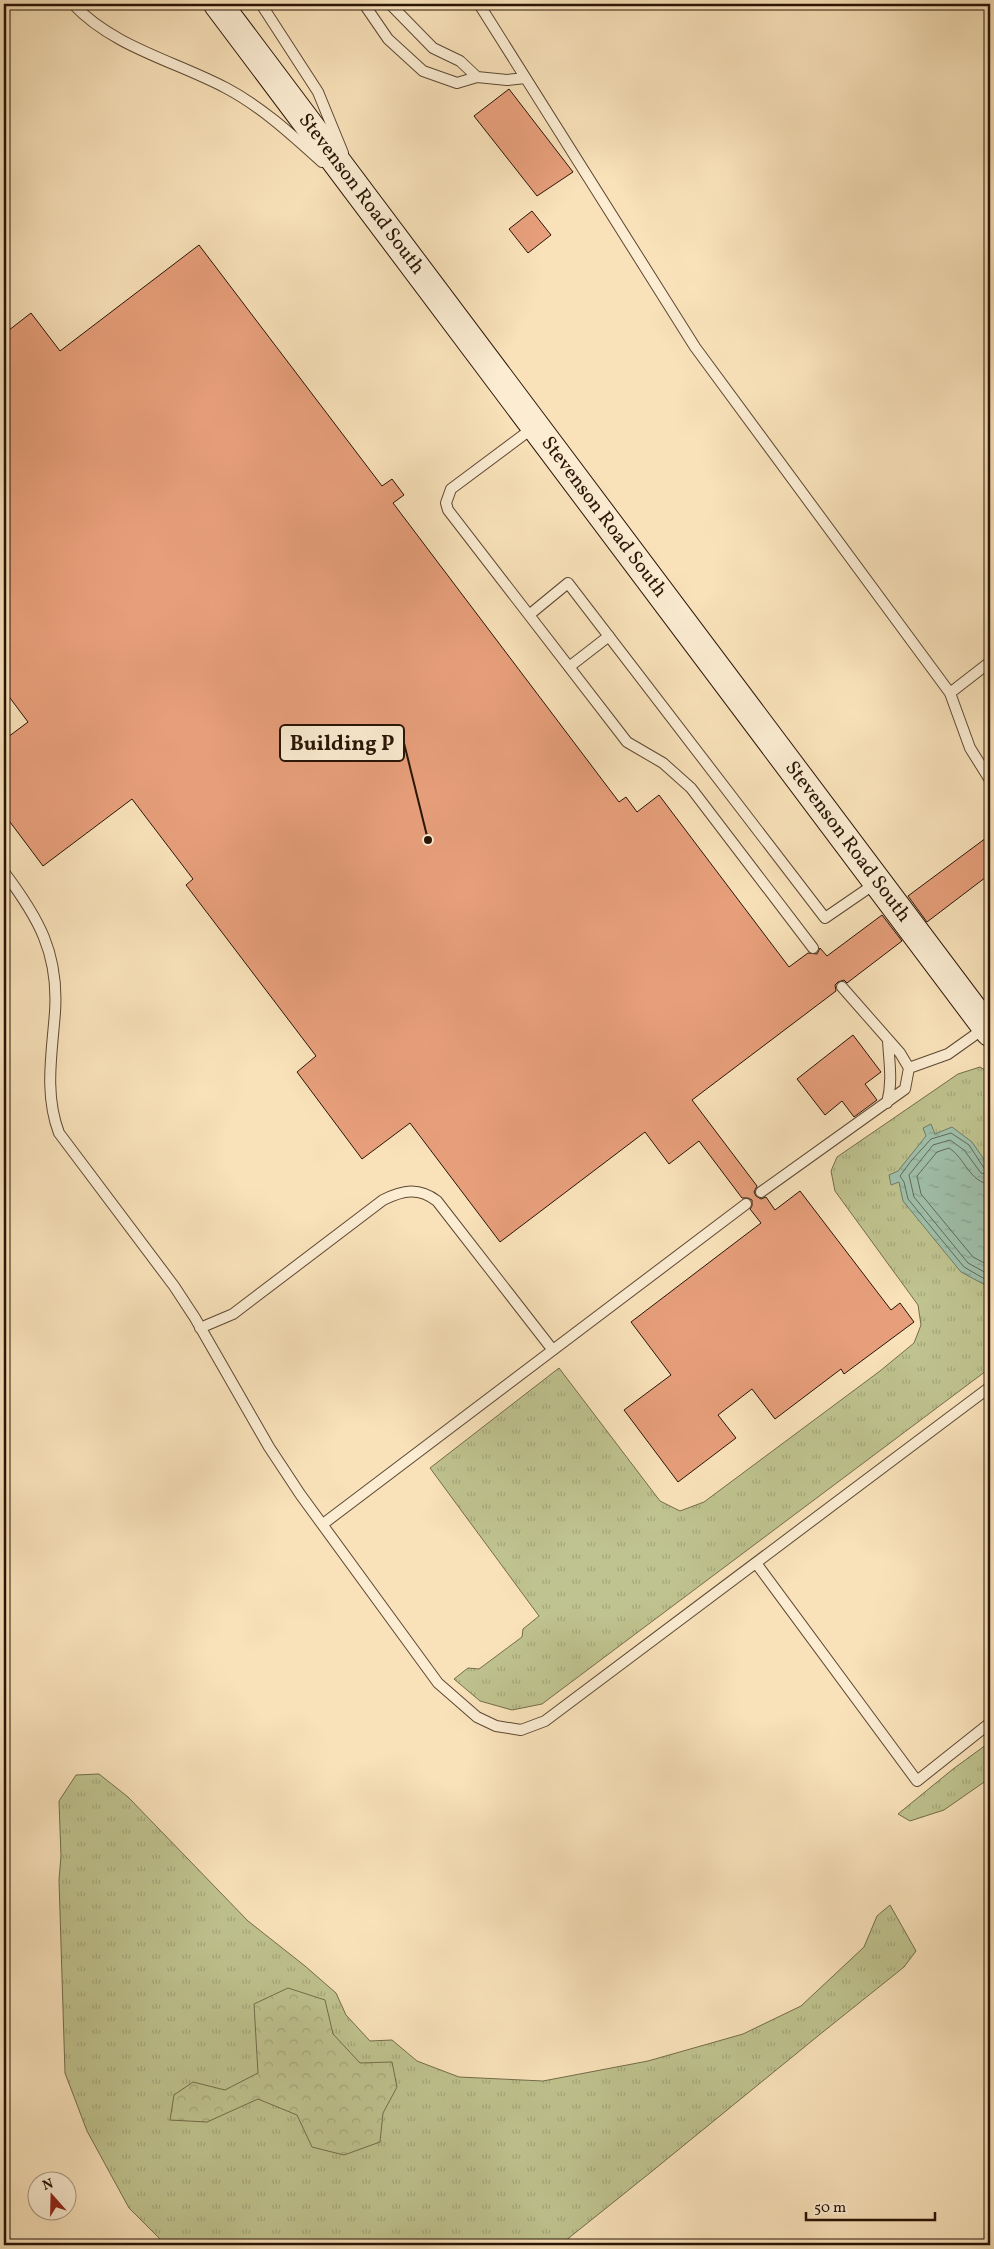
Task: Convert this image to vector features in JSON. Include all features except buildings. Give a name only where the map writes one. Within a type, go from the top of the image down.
[{"type":"main road","name":"Stevenson Road South","points":[[218,4],[988,1030]]},
{"type":"lane","points":[[73,4],[103,29],[127,43],[205,77],[258,107],[361,195]]},
{"type":"lane","points":[[261,4],[318,92],[361,195]]},
{"type":"lane","points":[[364,4],[388,38],[423,71],[457,83],[477,77],[507,80],[525,78]]},
{"type":"lane","points":[[390,4],[433,48],[460,61],[477,77]]},
{"type":"lane","points":[[479,4],[695,347],[950,693],[970,748],[990,780]]},
{"type":"lane","points":[[534,426],[451,489],[446,503],[453,518],[627,742],[663,763],[691,788],[813,948]]},
{"type":"lane","points":[[528,615],[568,583],[825,918],[877,882]]},
{"type":"lane","points":[[570,667],[609,636]]},
{"type":"lane","points":[[950,693],[990,662]]},
{"type":"lane","points":[[4,872],[24,897],[36,917],[46,941],[52,965],[55,1010],[50,1076],[52,1114],[59,1133],[174,1286],[269,1447],[300,1494],[438,1683],[477,1717],[496,1726],[521,1730],[546,1721],[990,1387]]},
{"type":"lane","points":[[762,1192],[905,1089],[909,1068],[900,1053],[842,987]]},
{"type":"lane","points":[[909,1068],[948,1054],[988,1030]]},
{"type":"lane","points":[[887,1103],[891,1088],[892,1072],[888,1040]]},
{"type":"lane","points":[[200,1328],[233,1314],[383,1200],[399,1192],[415,1191],[427,1193],[437,1201],[552,1349]]},
{"type":"lane","points":[[323,1524],[746,1204]]},
{"type":"lane","points":[[756,1563],[917,1781],[990,1724]]},
{"type":"green space","points":[[980,1067],[990,1073],[990,1368],[542,1704],[512,1710],[480,1701],[454,1679],[468,1668],[479,1669],[522,1637],[523,1629],[539,1616],[430,1468],[559,1368],[660,1501],[680,1511],[704,1502],[880,1371],[914,1343],[921,1325],[918,1305],[835,1191],[831,1171],[837,1157],[958,1074]]},
{"type":"green space","points":[[990,1742],[990,1778],[944,1810],[910,1821],[898,1814],[953,1769]]},
{"type":"green space","points":[[99,1774],[128,1797],[248,1921],[336,1993],[346,2015],[370,2041],[392,2040],[417,2061],[459,2077],[543,2081],[648,2061],[743,2034],[801,2006],[864,1947],[877,1916],[890,1905],[916,1951],[904,1967],[565,2241],[568,2245],[171,2245],[163,2242],[129,2208],[87,2131],[65,2073],[59,1880],[61,1856],[59,1801],[76,1775]]},
{"type":"green space","points":[[288,1988],[325,2000],[333,2034],[360,2063],[392,2062],[397,2087],[383,2113],[380,2142],[344,2155],[312,2147],[297,2115],[258,2099],[207,2122],[170,2120],[174,2095],[193,2082],[225,2090],[258,2073],[254,2004]]},
{"type":"water","points":[[931,1124],[935,1134],[952,1127],[972,1142],[990,1168],[989,1287],[961,1272],[903,1201],[899,1182],[891,1185],[889,1175],[898,1171],[926,1136],[923,1128]]},
{"type":"place","name":"Building P","points":[[428,840]]}]
